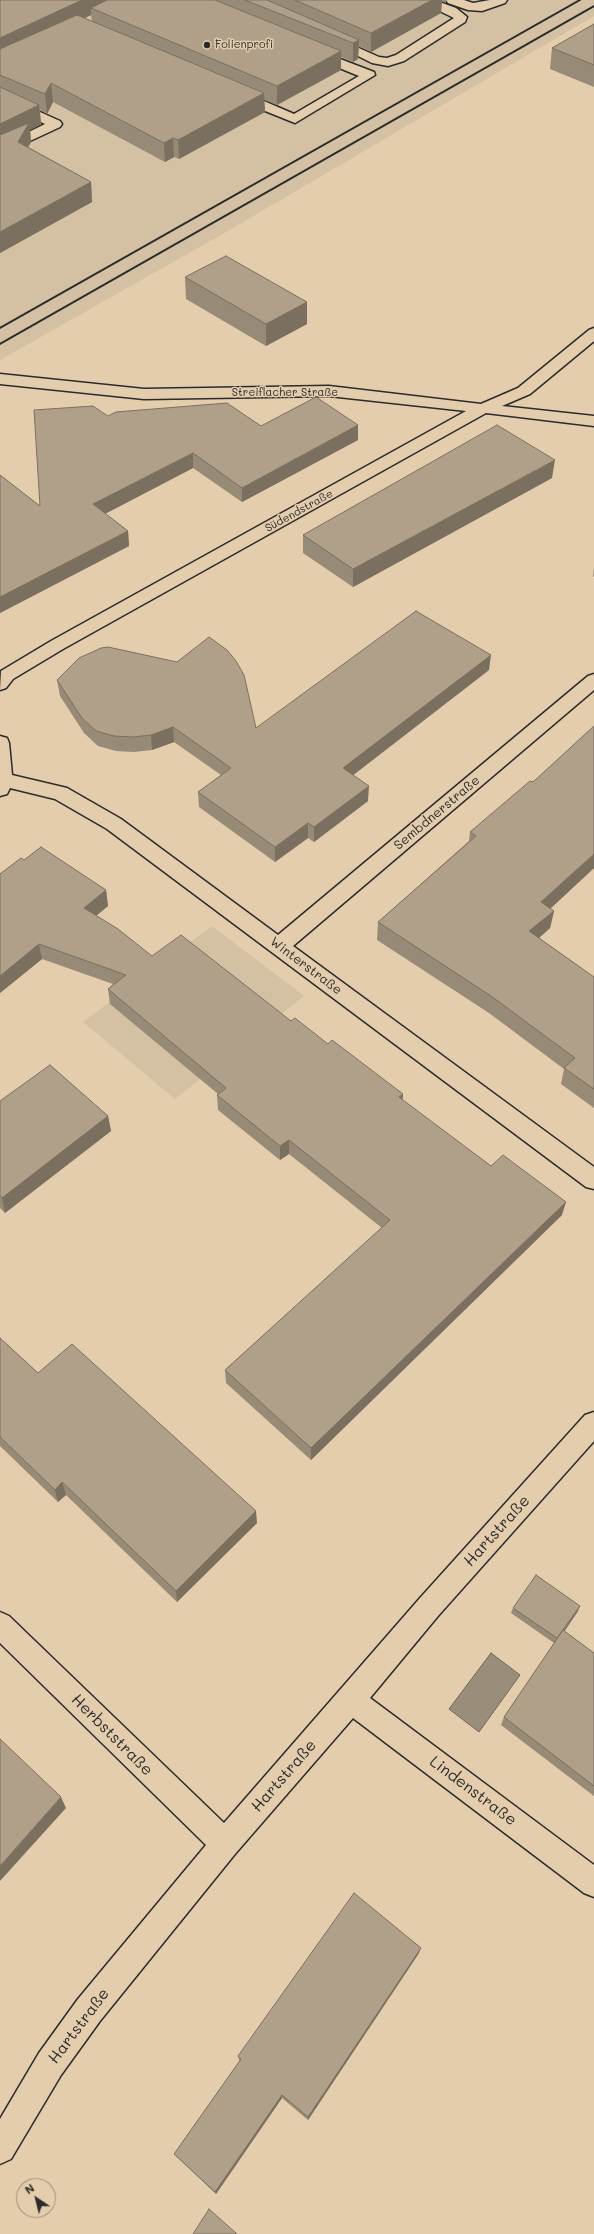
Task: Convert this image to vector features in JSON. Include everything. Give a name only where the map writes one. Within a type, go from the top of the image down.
[{"type":"street","points":[[319,34],[376,60],[388,62],[400,58],[460,22],[461,17],[456,14],[423,0]]},
{"type":"street","points":[[452,0],[472,7],[482,7],[501,0]]},
{"type":"street","points":[[223,89],[295,120],[369,75],[303,48]]},
{"type":"street","points":[[0,98],[55,124],[0,150]]},
{"type":"street","name":"Südendstraße","points":[[0,684],[7,675],[57,645],[482,409],[524,391],[594,333]]},
{"type":"street","name":"Streiflacher Straße","points":[[0,379],[144,394],[329,391],[594,421]]},
{"type":"street","name":"Sembdnerstraße","points":[[279,946],[594,680]]},
{"type":"street","points":[[0,743],[3,760],[1,785]]},
{"type":"street","name":"Winterstraße","points":[[1,785],[60,793],[114,824],[594,1180]]},
{"type":"street","name":"Hartstraße","points":[[0,2148],[50,2064],[89,2010],[224,1844],[351,1700],[429,1607],[594,1423]]},
{"type":"street","name":"Herbststraße","points":[[0,1625],[224,1844]]},
{"type":"street","name":"Lindenstraße","points":[[351,1700],[594,1883]]},
{"type":"shaded area","points":[[0,0],[594,0],[594,16],[228,231],[0,360]]},
{"type":"shaded area","points":[[212,926],[304,996],[175,1099],[83,1022]]},
{"type":"shaded area","points":[[491,1653],[520,1675],[479,1732],[449,1709]]},
{"type":"building","points":[[0,0],[82,0],[0,38]]},
{"type":"building","points":[[107,0],[215,0],[341,51],[277,86],[91,8]]},
{"type":"building","points":[[245,0],[267,0],[359,40],[353,43]]},
{"type":"building","points":[[295,0],[432,0],[371,33]]},
{"type":"building","points":[[77,15],[264,93],[178,140],[173,138],[164,143],[51,83],[45,94],[0,75],[0,49]]},
{"type":"building","points":[[594,24],[594,65],[552,48]]},
{"type":"building","points":[[0,87],[39,105],[0,124]]},
{"type":"building","points":[[29,123],[18,142],[91,182],[0,232],[0,135]]},
{"type":"building","points":[[226,256],[307,302],[266,324],[185,277]]},
{"type":"building","points":[[316,397],[358,425],[242,488],[193,453],[93,504],[128,531],[0,597],[0,475],[40,506],[34,410],[93,406],[108,416],[116,412],[227,403],[261,426]]},
{"type":"building","points":[[497,425],[555,460],[353,569],[303,535]]},
{"type":"building","points":[[416,611],[491,655],[343,768],[369,786],[314,827],[308,823],[275,847],[198,792],[231,768],[173,727],[151,735],[133,737],[114,736],[96,731],[82,718],[57,680],[79,658],[101,648],[108,647],[177,662],[209,637],[227,650],[236,661],[244,675],[256,728]]},
{"type":"building","points":[[594,726],[594,854],[541,902],[554,911],[529,931],[594,977],[594,1089],[564,1068],[575,1058],[491,996],[378,922],[476,836],[470,832],[530,781],[533,782]]},
{"type":"building","points":[[41,847],[106,890],[84,908],[118,929],[152,956],[181,935],[291,1021],[295,1018],[328,1044],[332,1040],[403,1094],[399,1097],[491,1166],[503,1155],[566,1202],[311,1448],[225,1370],[390,1220],[289,1140],[280,1146],[217,1095],[226,1088],[108,989],[126,975],[39,944],[0,976],[0,874],[21,858],[24,860]]},
{"type":"building","points":[[50,1065],[108,1116],[2,1198],[0,1196],[0,1101]]},
{"type":"building","points":[[0,1338],[38,1373],[72,1344],[256,1511],[176,1591],[62,1482],[55,1490],[0,1437]]},
{"type":"building","points":[[536,1575],[580,1606],[557,1638],[513,1608]]},
{"type":"building","points":[[563,1630],[594,1653],[594,1786],[504,1717]]},
{"type":"building","points":[[0,1739],[61,1797],[0,1866]]},
{"type":"building","points":[[354,1893],[421,1948],[308,2117],[282,2095],[215,2192],[174,2154],[241,2059],[238,2056]]},
{"type":"building","points":[[209,2209],[237,2234],[193,2234]]},
{"type":"railway","points":[[0,328],[580,0]]},
{"type":"railway","points":[[0,344],[594,6]]},
{"type":"place","name":"Folienprofi","points":[[207,45]]}]
